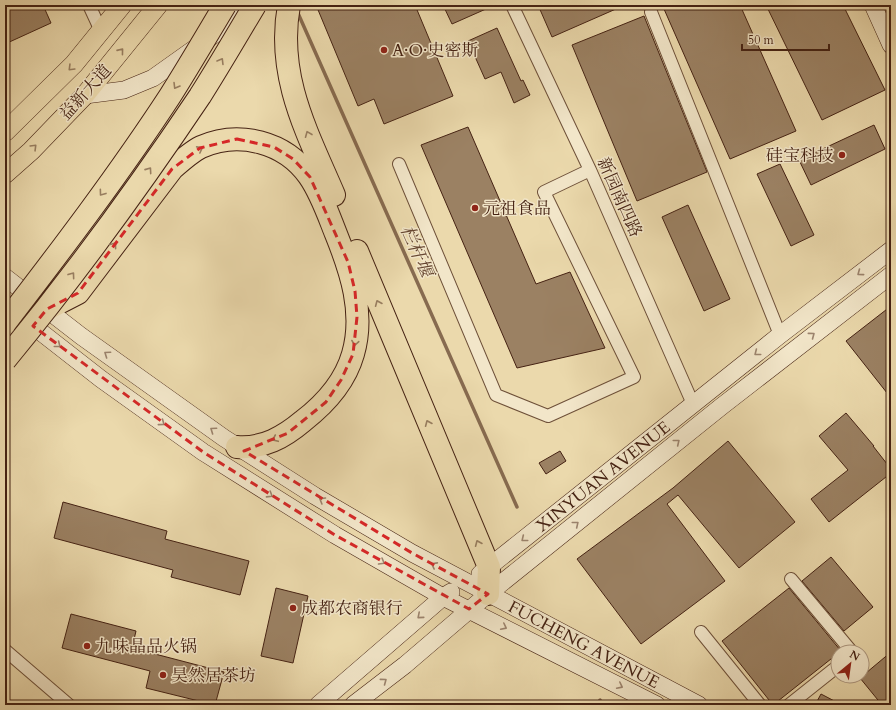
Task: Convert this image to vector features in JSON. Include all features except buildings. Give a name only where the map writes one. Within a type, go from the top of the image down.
[{"type":"highway","points":[[5,323],[116,175],[170,96],[225,5]]},
{"type":"highway","points":[[5,360],[47,309],[143,178],[200,95],[255,5]]},
{"type":"highway","points":[[237,447],[254,447],[273,441],[288,433],[326,402],[341,380],[353,354],[357,330],[355,291],[352,277],[320,195],[316,173],[288,72],[285,51],[285,31],[288,5]]},
{"type":"highway","points":[[47,309],[78,293],[172,169],[200,148],[224,140],[237,139],[263,142],[288,155],[302,167],[316,173],[488,568],[488,594]]},
{"type":"main road","points":[[5,132],[74,64],[122,5]]},
{"type":"main road","name":"益新大道","points":[[5,174],[31,151],[85,95],[158,5]]},
{"type":"main road","points":[[85,95],[124,90],[154,78],[236,19],[248,5]]},
{"type":"main road","points":[[873,5],[891,45]]},
{"type":"main road","name":"XINYUAN AVENUE","points":[[318,705],[442,597],[469,583],[780,334],[891,250]]},
{"type":"main road","name":"XINYUAN AVENUE","points":[[353,705],[405,666],[488,594],[751,383],[891,275]]},
{"type":"main road","name":"FUCHENG AVENUE","points":[[5,278],[81,336],[237,447],[315,496],[412,554],[699,705]]},
{"type":"main road","name":"FUCHENG AVENUE","points":[[5,304],[102,379],[203,452],[334,535],[442,597],[657,705]]},
{"type":"street","points":[[89,5],[101,31]]},
{"type":"street","name":"新园南四路","points":[[512,5],[590,170],[693,404]]},
{"type":"street","points":[[651,12],[780,334]]},
{"type":"street","points":[[399,164],[496,395],[548,416],[634,377],[544,192],[590,170]]},
{"type":"street","points":[[791,579],[845,644]]},
{"type":"street","points":[[701,632],[760,705]]},
{"type":"street","points":[[5,650],[69,705]]},
{"type":"street","points":[[789,705],[830,672]]},
{"type":"highlighted area","points":[[237,139],[274,147],[293,159],[310,177],[348,262],[355,291],[357,317],[353,354],[341,380],[326,402],[288,433],[244,451],[412,553],[488,594],[469,609],[335,535],[203,452],[33,326],[47,309],[78,293],[172,169],[200,148]]},
{"type":"waterway","name":"栏杆堰","points":[[297,11],[517,507]]},
{"type":"waterway","name":"栏杆堰","points":[[600,700],[602,705]]},
{"type":"place","name":"A·O·史密斯","points":[[384,50]]},
{"type":"place","name":"硅宝科技","points":[[842,155]]},
{"type":"place","name":"元祖食品","points":[[475,208]]},
{"type":"place","name":"成都农商银行","points":[[293,608]]},
{"type":"place","name":"九味晶品火锅","points":[[87,646]]},
{"type":"place","name":"昊然居茶坊","points":[[163,675]]}]
